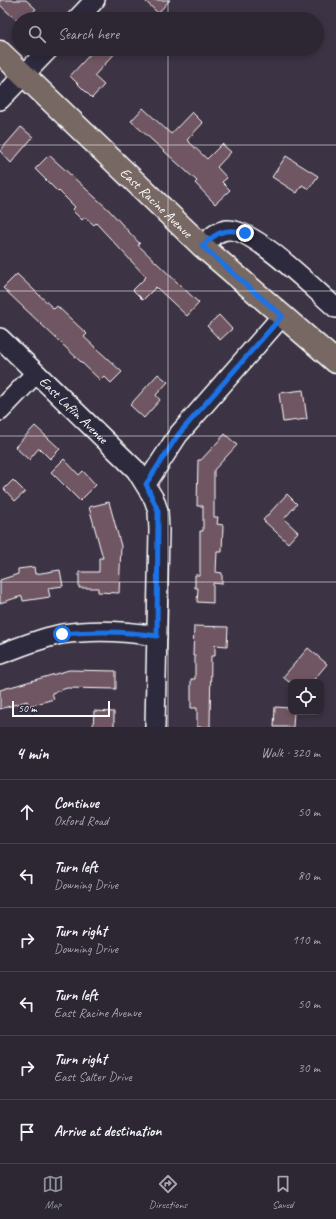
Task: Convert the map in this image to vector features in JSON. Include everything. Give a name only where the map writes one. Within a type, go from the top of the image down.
[{"type":"main road","name":"East Racine Avenue","points":[[0,52],[202,246],[336,362]]},
{"type":"street","points":[[84,12],[95,0]]},
{"type":"street","points":[[0,100],[43,56]]},
{"type":"street","points":[[202,246],[220,231],[228,230],[245,233],[264,246],[336,308]]},
{"type":"street","points":[[146,484],[178,435],[282,316]]},
{"type":"street","name":"East Laflin Avenue","points":[[0,338],[121,454],[146,484],[158,511],[155,727]]},
{"type":"street","points":[[0,411],[36,373]]},
{"type":"street","points":[[0,654],[62,634],[96,631],[129,632],[157,636]]},
{"type":"building","points":[[0,0],[26,0],[36,9],[33,12],[12,12],[12,16],[0,5]]},
{"type":"building","points":[[144,0],[170,0],[159,12],[157,12]]},
{"type":"building","points":[[89,56],[113,56],[94,76],[104,85],[92,98],[70,76]]},
{"type":"building","points":[[143,108],[171,134],[192,112],[203,123],[187,140],[207,159],[222,144],[231,152],[217,167],[227,178],[222,182],[230,190],[215,204],[195,183],[197,181],[131,121]]},
{"type":"building","points":[[21,127],[33,137],[11,163],[0,151]]},
{"type":"building","points":[[49,155],[109,210],[140,244],[138,245],[199,303],[187,316],[156,287],[143,300],[133,290],[146,277],[96,223],[94,225],[85,217],[82,220],[72,210],[75,207],[35,169]]},
{"type":"building","points":[[286,156],[318,176],[309,189],[302,185],[297,193],[272,177]]},
{"type":"building","points":[[17,274],[54,309],[57,306],[87,334],[84,337],[122,372],[111,383],[104,376],[100,380],[3,288]]},
{"type":"building","points":[[219,315],[232,329],[220,340],[207,326]]},
{"type":"building","points":[[158,374],[168,382],[156,395],[160,400],[144,418],[130,405]]},
{"type":"building","points":[[303,390],[307,419],[283,422],[279,393]]},
{"type":"building","points":[[35,426],[60,449],[50,459],[39,448],[29,460],[15,447]]},
{"type":"building","points":[[225,434],[237,445],[214,470],[214,517],[218,517],[217,524],[223,525],[222,552],[217,552],[216,572],[222,573],[222,584],[213,583],[213,603],[197,602],[198,588],[195,588],[195,575],[200,575],[200,531],[203,531],[203,506],[197,506],[198,460],[201,460]]},
{"type":"building","points":[[64,459],[79,475],[83,471],[96,485],[80,501],[51,472]]},
{"type":"building","points":[[13,480],[25,492],[15,501],[4,489]]},
{"type":"building","points":[[287,494],[297,504],[284,519],[298,532],[288,543],[263,520]]},
{"type":"building","points":[[109,502],[121,546],[119,593],[98,592],[98,588],[79,588],[79,572],[99,572],[99,558],[103,558],[89,507]]},
{"type":"building","points":[[34,567],[35,574],[60,570],[63,586],[48,588],[50,597],[23,601],[22,596],[0,603],[0,580],[18,574],[18,569]]},
{"type":"building","points":[[194,626],[228,627],[227,646],[215,645],[215,656],[211,656],[210,727],[197,727],[197,708],[191,708],[191,679],[195,679],[195,656],[193,656]]},
{"type":"building","points":[[308,648],[327,664],[314,679],[288,679],[288,681],[283,677]]},
{"type":"building","points":[[69,670],[116,671],[116,689],[67,688],[52,693],[54,699],[29,706],[27,701],[0,709],[0,690]]},
{"type":"building","points":[[275,707],[288,708],[288,715],[294,715],[293,727],[274,727]]},
{"type":"building","points":[[94,711],[114,712],[114,727],[93,727]]},
{"type":"route","points":[[62,634],[96,631],[129,632],[157,636],[158,511],[154,499],[146,484],[178,435],[282,316],[202,246],[220,231],[236,230],[245,233]]}]
